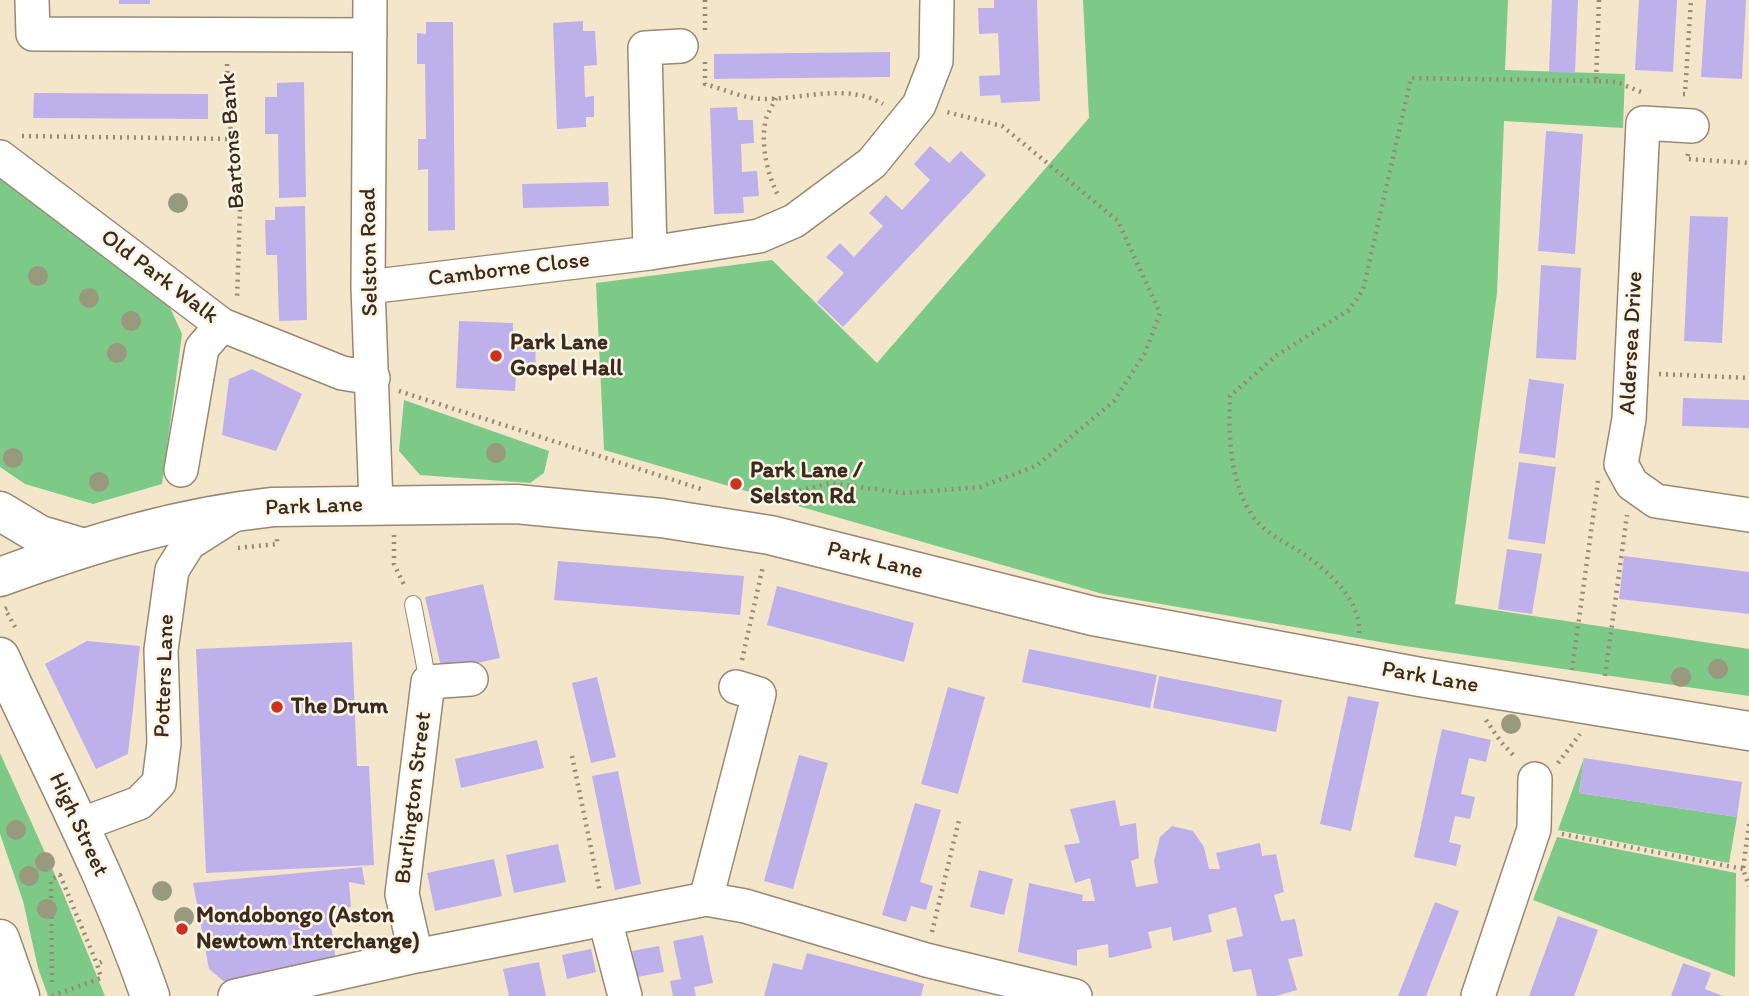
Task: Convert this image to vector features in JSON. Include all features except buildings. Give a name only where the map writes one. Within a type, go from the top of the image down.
[{"type":"main road","name":"Park Lane","points":[[0,577],[84,548],[177,521],[273,506],[516,504],[661,518],[768,519],[1093,616],[1463,684],[1749,731]]},
{"type":"main road","points":[[0,511],[40,535],[84,548]]},
{"type":"main road","name":"High Street","points":[[0,657],[80,825],[133,947],[150,996]]},
{"type":"main road","points":[[0,939],[20,996]]},
{"type":"street","points":[[32,0],[33,34],[370,35]]},
{"type":"street","name":"Selston Road","points":[[370,0],[369,287],[373,378],[384,504]]},
{"type":"street","name":"Camborne Close","points":[[369,287],[650,253],[760,236],[794,221],[872,163],[914,112],[936,61],[937,0]]},
{"type":"street","points":[[650,253],[645,48],[693,52]]},
{"type":"street","points":[[1645,103],[1692,125]]},
{"type":"street","name":"Aldersea Drive","points":[[1632,484],[1621,464],[1629,419],[1645,103]]},
{"type":"street","name":"Old Park Walk","points":[[7,147],[222,325],[342,373],[373,378]]},
{"type":"street","points":[[180,470],[202,348],[222,325]]},
{"type":"street","points":[[1632,484],[1656,501],[1749,515]]},
{"type":"street","name":"Potters Lane","points":[[80,825],[139,803],[159,783],[164,743],[162,650],[172,570],[189,543],[241,510]]},
{"type":"street","name":"Burlington Street","points":[[416,956],[402,894],[428,682],[471,679]]},
{"type":"street","points":[[706,899],[759,694],[736,687]]},
{"type":"street","points":[[1478,996],[1534,829],[1535,779]]},
{"type":"street","points":[[235,996],[416,956],[706,899],[745,906],[926,960],[1066,995]]},
{"type":"street","points":[[605,919],[625,996]]},
{"type":"lane","points":[[413,604],[428,682]]},
{"type":"path","points":[[1596,81],[1598,0]]},
{"type":"path","points":[[1674,94],[1685,94],[1691,0]]},
{"type":"path","name":"Bartons Bank","points":[[222,325],[237,309],[241,178],[231,139],[226,34]]},
{"type":"path","points":[[693,52],[705,84],[760,100],[836,93],[867,95],[914,112],[1002,126],[1118,221],[1160,313],[1144,353],[1114,401],[1035,466],[980,487],[904,493],[830,483],[771,498],[736,687]]},
{"type":"path","points":[[1357,665],[1360,620],[1352,603],[1311,559],[1272,537],[1252,515],[1237,482],[1229,429],[1230,396],[1277,355],[1349,310],[1363,290],[1411,78],[1617,82],[1645,103]]},
{"type":"path","points":[[776,98],[766,118],[768,170],[777,194],[794,221]]},
{"type":"path","points":[[7,147],[231,139]]},
{"type":"path","points":[[1632,372],[1749,378]]},
{"type":"path","points":[[1463,684],[1501,742],[1535,779],[1562,760],[1584,704],[1632,484],[1608,469],[1596,485],[1584,704]]},
{"type":"path","points":[[384,504],[394,564],[413,604]]},
{"type":"path","points":[[572,756],[605,919]]},
{"type":"path","points":[[926,960],[959,820]]},
{"type":"path","points":[[1749,824],[1743,869],[1749,886]]},
{"type":"path","points":[[1534,829],[1743,869]]},
{"type":"path","points":[[94,980],[51,996],[51,880],[60,875],[97,964]]},
{"type":"green space","points":[[1083,0],[1508,0],[1505,70],[1625,74],[1623,128],[1504,121],[1497,293],[1455,604],[1749,649],[1749,696],[1398,645],[1103,594],[604,450],[596,283],[772,260],[877,363],[1089,118]]},
{"type":"green space","points":[[0,174],[168,303],[182,334],[162,484],[93,504],[25,484],[0,467]]},
{"type":"green space","points":[[404,400],[549,451],[544,473],[530,483],[420,475],[399,451]]},
{"type":"green space","points":[[0,753],[61,888],[105,996],[48,996],[38,968],[23,901],[0,834]]},
{"type":"green space","points":[[1584,758],[1579,793],[1737,817],[1729,863],[1558,830]]},
{"type":"green space","points":[[1557,837],[1736,873],[1735,977],[1533,900]]},
{"type":"place","name":"Park Lane Gospel Hall","points":[[496,356]]},
{"type":"place","name":"Park Lane / Selston Rd","points":[[736,484]]},
{"type":"place","name":"The Drum","points":[[277,707]]},
{"type":"place","name":"Mondobongo (Aston Newtown Interchange)","points":[[182,929]]}]
